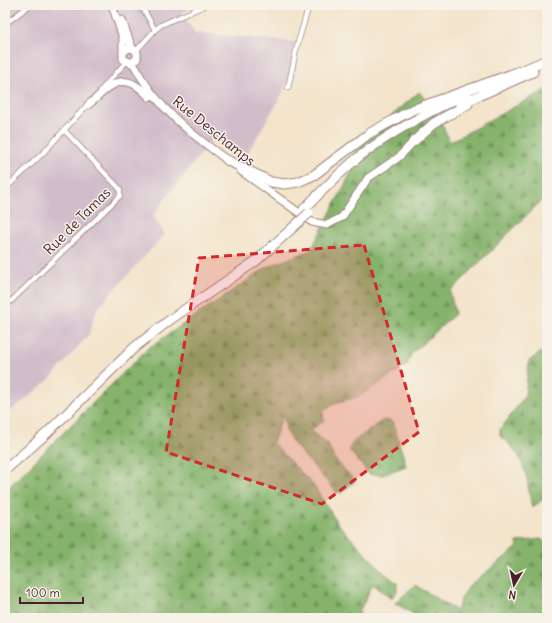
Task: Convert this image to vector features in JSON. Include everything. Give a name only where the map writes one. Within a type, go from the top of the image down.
[{"type":"highway","points":[[413,142],[442,118],[547,60]]},
{"type":"highway","points":[[227,160],[272,182],[285,184],[298,182],[314,175],[370,133],[412,110],[527,71],[547,66]]},
{"type":"highway","points":[[5,470],[48,433],[135,347],[166,322],[256,261],[359,157],[398,129],[449,102],[527,71]]},
{"type":"highway","points":[[5,462],[142,334],[246,261],[297,220]]},
{"type":"main road","points":[[112,5],[123,38],[123,59],[130,63],[138,56],[134,50],[117,5]]},
{"type":"main road","points":[[123,53],[127,49],[134,50]]},
{"type":"main road","name":"Rue Deschamps","points":[[130,63],[160,105],[193,135],[312,222],[327,225],[342,217],[368,178],[399,157],[413,142]]},
{"type":"main road","points":[[88,105],[113,84],[122,81],[131,82],[140,87],[161,111],[193,135]]},
{"type":"street","points":[[5,24],[30,5]]},
{"type":"street","points":[[141,5],[155,30]]},
{"type":"street","points":[[134,50],[155,30],[206,5]]},
{"type":"street","points":[[288,88],[297,46],[309,5]]},
{"type":"street","points":[[5,189],[130,63]]},
{"type":"street","name":"Rue de Tamas","points":[[5,307],[118,199],[121,193],[117,186],[64,130]]},
{"type":"highlighted area","points":[[364,245],[419,432],[322,504],[166,452],[199,258]]},
{"type":"shaded area","points":[[5,5],[198,5],[181,13],[195,33],[295,42],[287,82],[282,94],[244,159],[212,139],[153,215],[165,234],[97,309],[89,334],[51,378],[5,416]]},
{"type":"green space","points":[[547,89],[547,195],[450,292],[455,314],[411,354],[407,365],[358,397],[338,402],[323,410],[324,421],[310,430],[328,445],[334,458],[355,481],[341,493],[336,492],[293,443],[286,430],[283,414],[273,443],[314,486],[338,524],[383,572],[397,583],[397,591],[391,599],[373,584],[359,612],[360,618],[5,618],[5,491],[147,349],[267,267],[311,250],[352,171],[356,147],[419,92],[436,111],[450,142]]},
{"type":"green space","points":[[547,349],[547,496],[532,508],[524,468],[516,452],[500,436],[500,430],[525,396],[529,361]]},
{"type":"green space","points":[[383,420],[391,421],[394,425],[406,466],[382,475],[369,474],[349,450],[353,442]]},
{"type":"green space","points":[[541,539],[547,544],[547,618],[420,618],[395,603],[415,585],[457,611],[461,599],[470,585],[518,547],[517,542]]},
{"type":"waterway","points":[[136,5],[140,9]]}]
